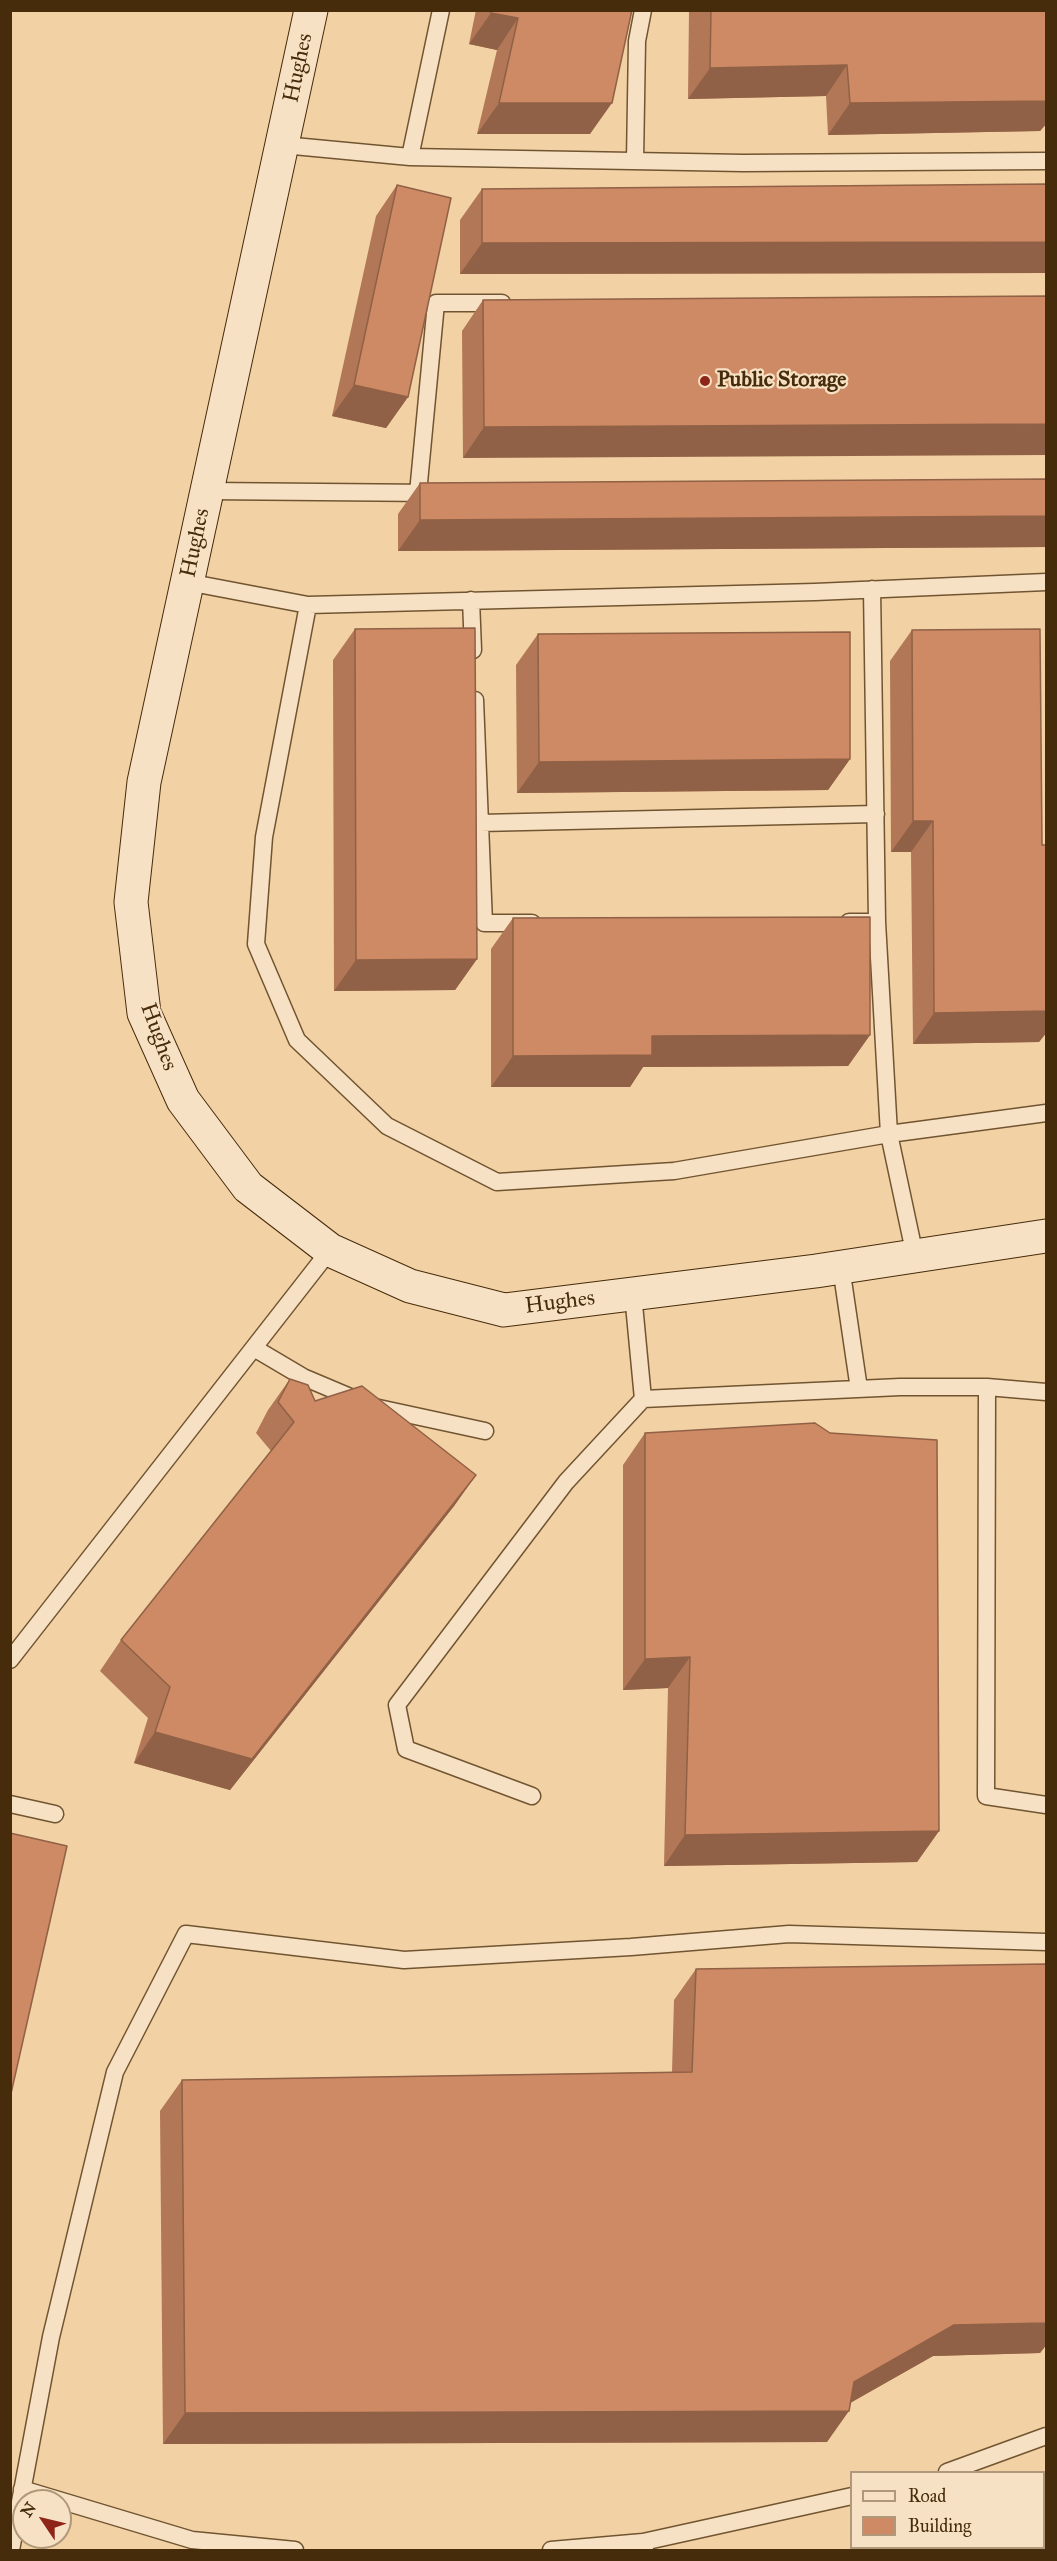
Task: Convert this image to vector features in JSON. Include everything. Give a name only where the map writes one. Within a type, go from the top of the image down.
[{"type":"street","name":"Hughes","points":[[311,10],[144,782],[130,902],[144,1013],[183,1100],[248,1187],[330,1250],[410,1286],[504,1310],[841,1267],[1047,1236]]},
{"type":"lane","points":[[410,157],[441,10]]},
{"type":"lane","points":[[635,161],[637,41],[643,10]]},
{"type":"lane","points":[[283,145],[410,157],[635,161],[1047,161]]},
{"type":"lane","points":[[418,493],[436,303],[520,303]]},
{"type":"lane","points":[[207,491],[454,493]]},
{"type":"lane","points":[[187,582],[308,605],[1047,582]]},
{"type":"lane","points":[[872,589],[878,922],[889,1134],[915,1256]]},
{"type":"lane","points":[[471,600],[484,923],[543,923]]},
{"type":"lane","points":[[308,605],[264,837],[256,944],[297,1040],[387,1126],[497,1182],[674,1171],[889,1134],[1047,1113]]},
{"type":"lane","points":[[480,823],[876,814]]},
{"type":"lane","points":[[830,922],[878,922]]},
{"type":"lane","points":[[10,1660],[330,1250]]},
{"type":"lane","points":[[841,1267],[859,1389]]},
{"type":"lane","points":[[633,1294],[643,1399]]},
{"type":"lane","points":[[254,1348],[303,1377],[374,1407],[485,1431]]},
{"type":"lane","points":[[987,1387],[986,1796],[1047,1804]]},
{"type":"lane","points":[[532,1796],[406,1749],[397,1705],[566,1482],[643,1399],[859,1389],[987,1387],[1047,1392]]},
{"type":"lane","points":[[10,1804],[55,1814]]},
{"type":"lane","points":[[22,2489],[51,2337],[115,2072],[186,1934],[404,1960],[631,1947],[789,1934],[1047,1942]]},
{"type":"lane","points":[[950,2471],[1047,2436]]},
{"type":"lane","points":[[551,2550],[644,2546],[850,2496]]},
{"type":"lane","points":[[72,2504],[192,2540],[295,2550]]},
{"type":"building","points":[[491,10],[632,10],[612,103],[499,103],[518,18],[491,13]]},
{"type":"building","points":[[711,10],[1047,10],[1047,101],[850,103],[847,65],[710,68]]},
{"type":"building","points":[[1047,184],[1047,242],[482,243],[482,189]]},
{"type":"building","points":[[397,185],[451,198],[408,397],[354,385]]},
{"type":"building","points":[[1047,296],[1047,424],[484,427],[483,300]]},
{"type":"building","points":[[1047,479],[1047,516],[420,520],[420,483]]},
{"type":"building","points":[[475,628],[477,959],[356,960],[355,629]]},
{"type":"building","points":[[1040,629],[1042,845],[1047,845],[1047,1011],[934,1013],[933,821],[913,821],[912,630]]},
{"type":"building","points":[[850,632],[850,759],[539,762],[538,634]]},
{"type":"building","points":[[870,917],[870,1035],[652,1036],[652,1055],[513,1056],[513,918]]},
{"type":"building","points":[[290,1379],[308,1385],[315,1401],[362,1386],[476,1475],[252,1759],[155,1732],[170,1687],[121,1640],[294,1422],[278,1402]]},
{"type":"building","points":[[815,1423],[830,1433],[937,1440],[939,1831],[685,1835],[690,1657],[645,1659],[645,1433]]},
{"type":"building","points":[[10,1833],[67,1846],[10,2098]]},
{"type":"building","points":[[1047,1964],[1047,2323],[954,2325],[854,2382],[849,2411],[185,2413],[182,2080],[692,2072],[696,1969]]},
{"type":"place","name":"Public Storage","points":[[705,381]]}]
